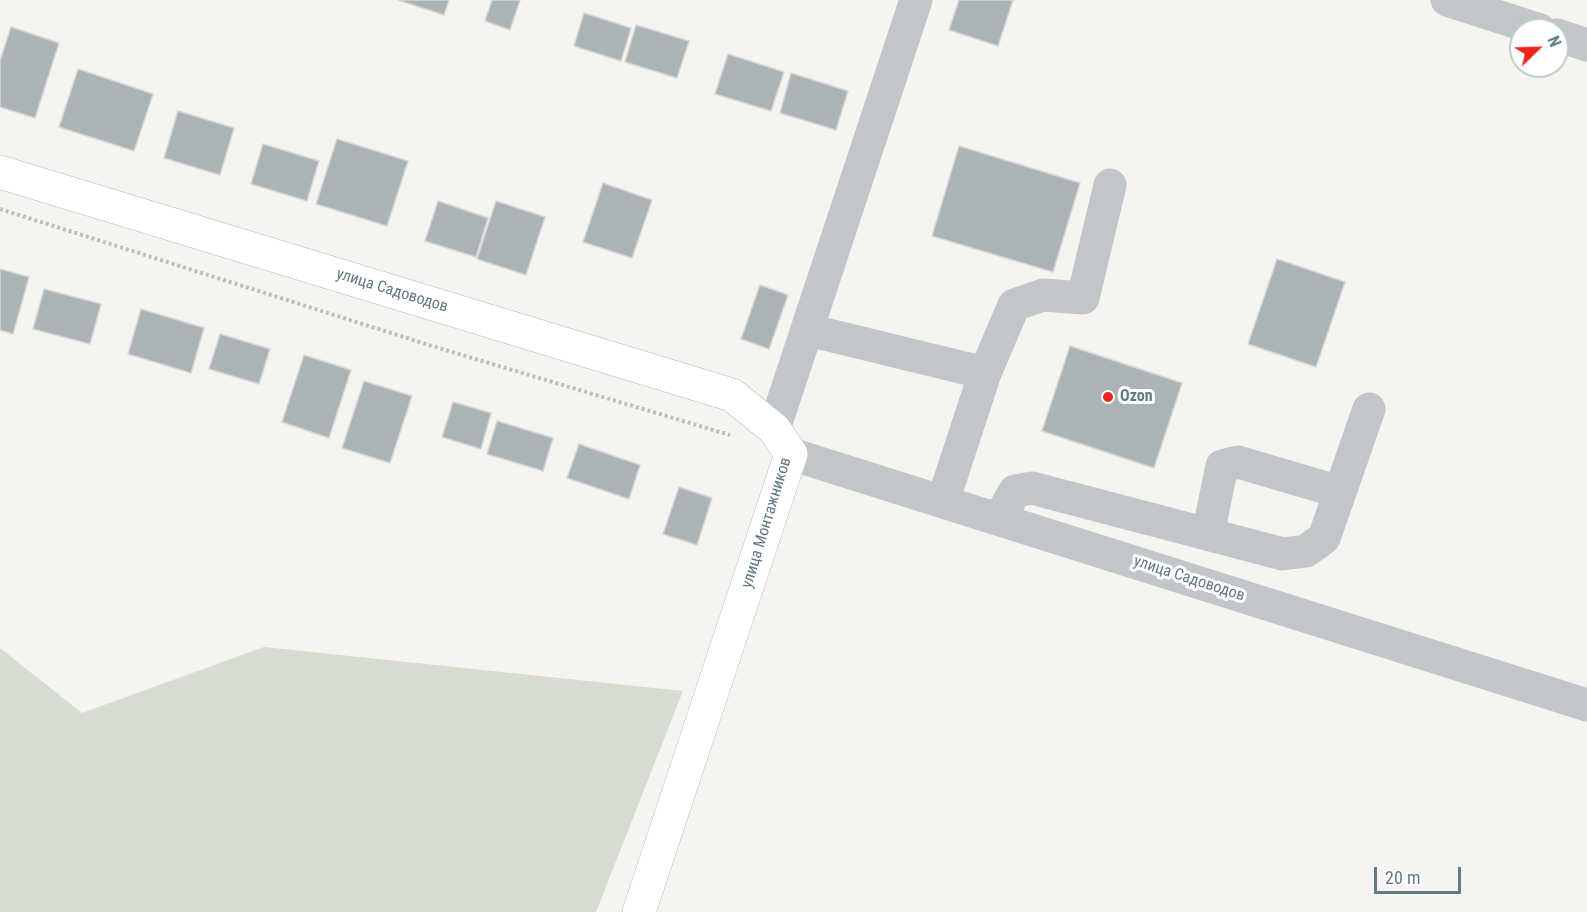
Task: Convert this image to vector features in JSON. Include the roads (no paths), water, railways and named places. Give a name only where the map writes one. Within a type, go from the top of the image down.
[{"type":"main road","name":"улица Садоводов","points":[[0,172],[732,395],[783,441]]},
{"type":"main road","name":"улица Монтажников","points":[[639,912],[783,441]]},
{"type":"street","name":"улица Монтажников","points":[[783,441],[807,330],[916,0]]},
{"type":"street","points":[[1447,0],[1509,20]]},
{"type":"street","points":[[1569,39],[1587,45]]},
{"type":"street","points":[[943,501],[986,373],[1014,305],[1043,295],[1083,298],[1110,185]]},
{"type":"street","points":[[807,330],[986,373]]},
{"type":"street","points":[[999,519],[1015,491],[1032,488],[1283,554],[1306,550],[1324,538],[1369,410]]},
{"type":"street","name":"улица Садоводов","points":[[783,441],[943,501],[1587,705]]},
{"type":"street","points":[[1208,534],[1222,466],[1238,462],[1340,492]]},
{"type":"place","name":"Ozon","points":[[1108,397]]}]
